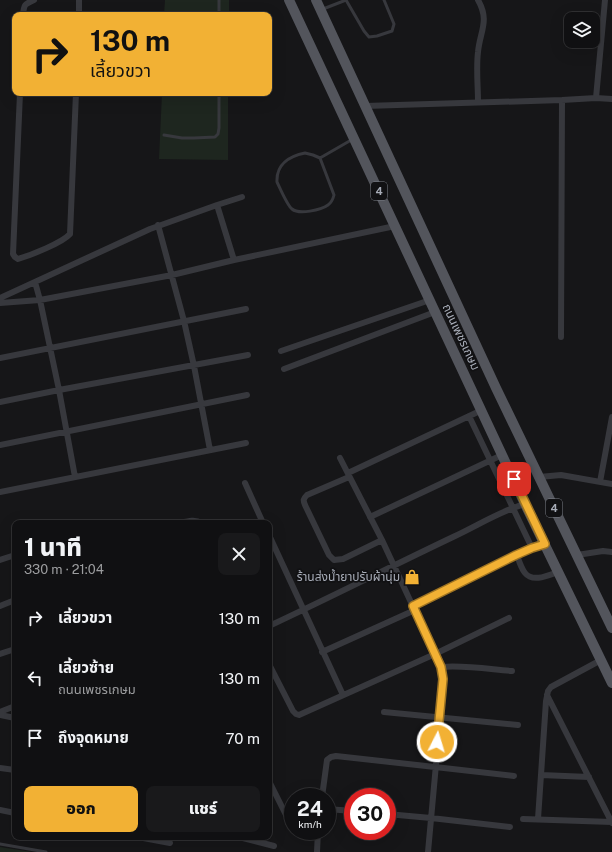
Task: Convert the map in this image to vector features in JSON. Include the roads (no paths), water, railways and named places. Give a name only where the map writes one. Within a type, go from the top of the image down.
[{"type":"main road","name":"ถนนเพชรเกษม","points":[[289,0],[525,504],[612,683]]},
{"type":"main road","name":"ถนนเพชรเกษม","points":[[316,0],[496,388],[612,628]]},
{"type":"street","points":[[24,12],[24,7],[26,4],[34,0]]},
{"type":"street","points":[[79,0],[79,12]]},
{"type":"street","points":[[478,0],[484,11],[484,17],[478,51],[478,102]]},
{"type":"street","points":[[596,98],[605,0]]},
{"type":"street","points":[[20,96],[13,254],[18,259],[31,255],[60,241],[70,234],[76,96]]},
{"type":"street","points":[[365,106],[596,98],[612,99]]},
{"type":"street","points":[[562,100],[562,337]]},
{"type":"street","points":[[0,298],[150,228],[242,197]]},
{"type":"street","points":[[217,205],[234,260]]},
{"type":"street","points":[[158,226],[184,321],[210,450]]},
{"type":"street","points":[[0,303],[40,300],[172,275],[234,260],[395,226]]},
{"type":"street","points":[[35,282],[59,390],[75,477]]},
{"type":"street","points":[[281,351],[430,300]]},
{"type":"street","points":[[0,358],[246,309]]},
{"type":"street","points":[[284,369],[435,312]]},
{"type":"street","points":[[0,402],[248,355]]},
{"type":"street","points":[[0,445],[247,395]]},
{"type":"street","points":[[382,540],[343,559],[334,560],[329,555],[303,501],[304,498],[307,495],[482,410]]},
{"type":"street","points":[[469,416],[532,548]]},
{"type":"street","points":[[600,482],[612,417]]},
{"type":"street","points":[[0,492],[246,444]]},
{"type":"street","points":[[370,517],[502,455]]},
{"type":"street","points":[[340,458],[382,540],[441,667],[443,679],[428,852]]},
{"type":"street","points":[[539,477],[561,475],[612,484]]},
{"type":"street","points":[[245,483],[262,520]]},
{"type":"street","points":[[272,625],[512,507],[525,504]]},
{"type":"street","points":[[272,541],[343,695]]},
{"type":"street","points":[[322,652],[414,608],[516,555],[545,544]]},
{"type":"street","points":[[576,554],[603,551],[612,552]]},
{"type":"street","points":[[516,555],[525,573],[529,576],[535,578],[558,572]]},
{"type":"street","points":[[0,560],[12,556]]},
{"type":"street","points":[[0,606],[12,601]]},
{"type":"street","points":[[272,670],[293,711],[296,714],[299,714],[435,654],[509,618]]},
{"type":"street","points":[[0,654],[12,650]]},
{"type":"street","points":[[538,819],[548,691],[551,687],[601,660]]},
{"type":"street","points":[[441,667],[464,666],[512,671]]},
{"type":"street","points":[[547,695],[612,823]]},
{"type":"street","points":[[0,713],[12,707]]},
{"type":"street","points":[[384,712],[518,725]]},
{"type":"street","points":[[0,713],[12,717]]},
{"type":"street","points":[[323,788],[327,760],[336,756],[514,776]]},
{"type":"street","points":[[0,768],[12,770]]},
{"type":"street","points":[[541,775],[588,777]]},
{"type":"street","points":[[272,787],[284,810]]},
{"type":"street","points":[[0,810],[12,812]]},
{"type":"street","points":[[396,815],[510,827]]},
{"type":"street","points":[[523,819],[612,823]]},
{"type":"street","points":[[154,840],[170,843]]},
{"type":"street","points":[[251,840],[274,846]]},
{"type":"street","points":[[317,852],[318,840]]},
{"type":"lane","points":[[219,0],[219,12]]},
{"type":"lane","points":[[321,10],[346,0],[364,31],[369,36],[377,36],[392,30],[394,24],[384,0]]},
{"type":"lane","points":[[164,135],[194,138],[215,136],[218,134],[219,96]]},
{"type":"lane","points":[[320,158],[354,139]]},
{"type":"lane","points":[[306,153],[320,158],[334,195],[332,200],[328,205],[312,211],[295,211],[290,208],[277,182],[276,178],[282,163],[297,155],[306,153]]},
{"type":"lane","points":[[0,844],[46,852]]},
{"type":"place","name":"ร้านส่งน้ำยาปรับผ้านุ่ม","points":[[412,577]]}]
